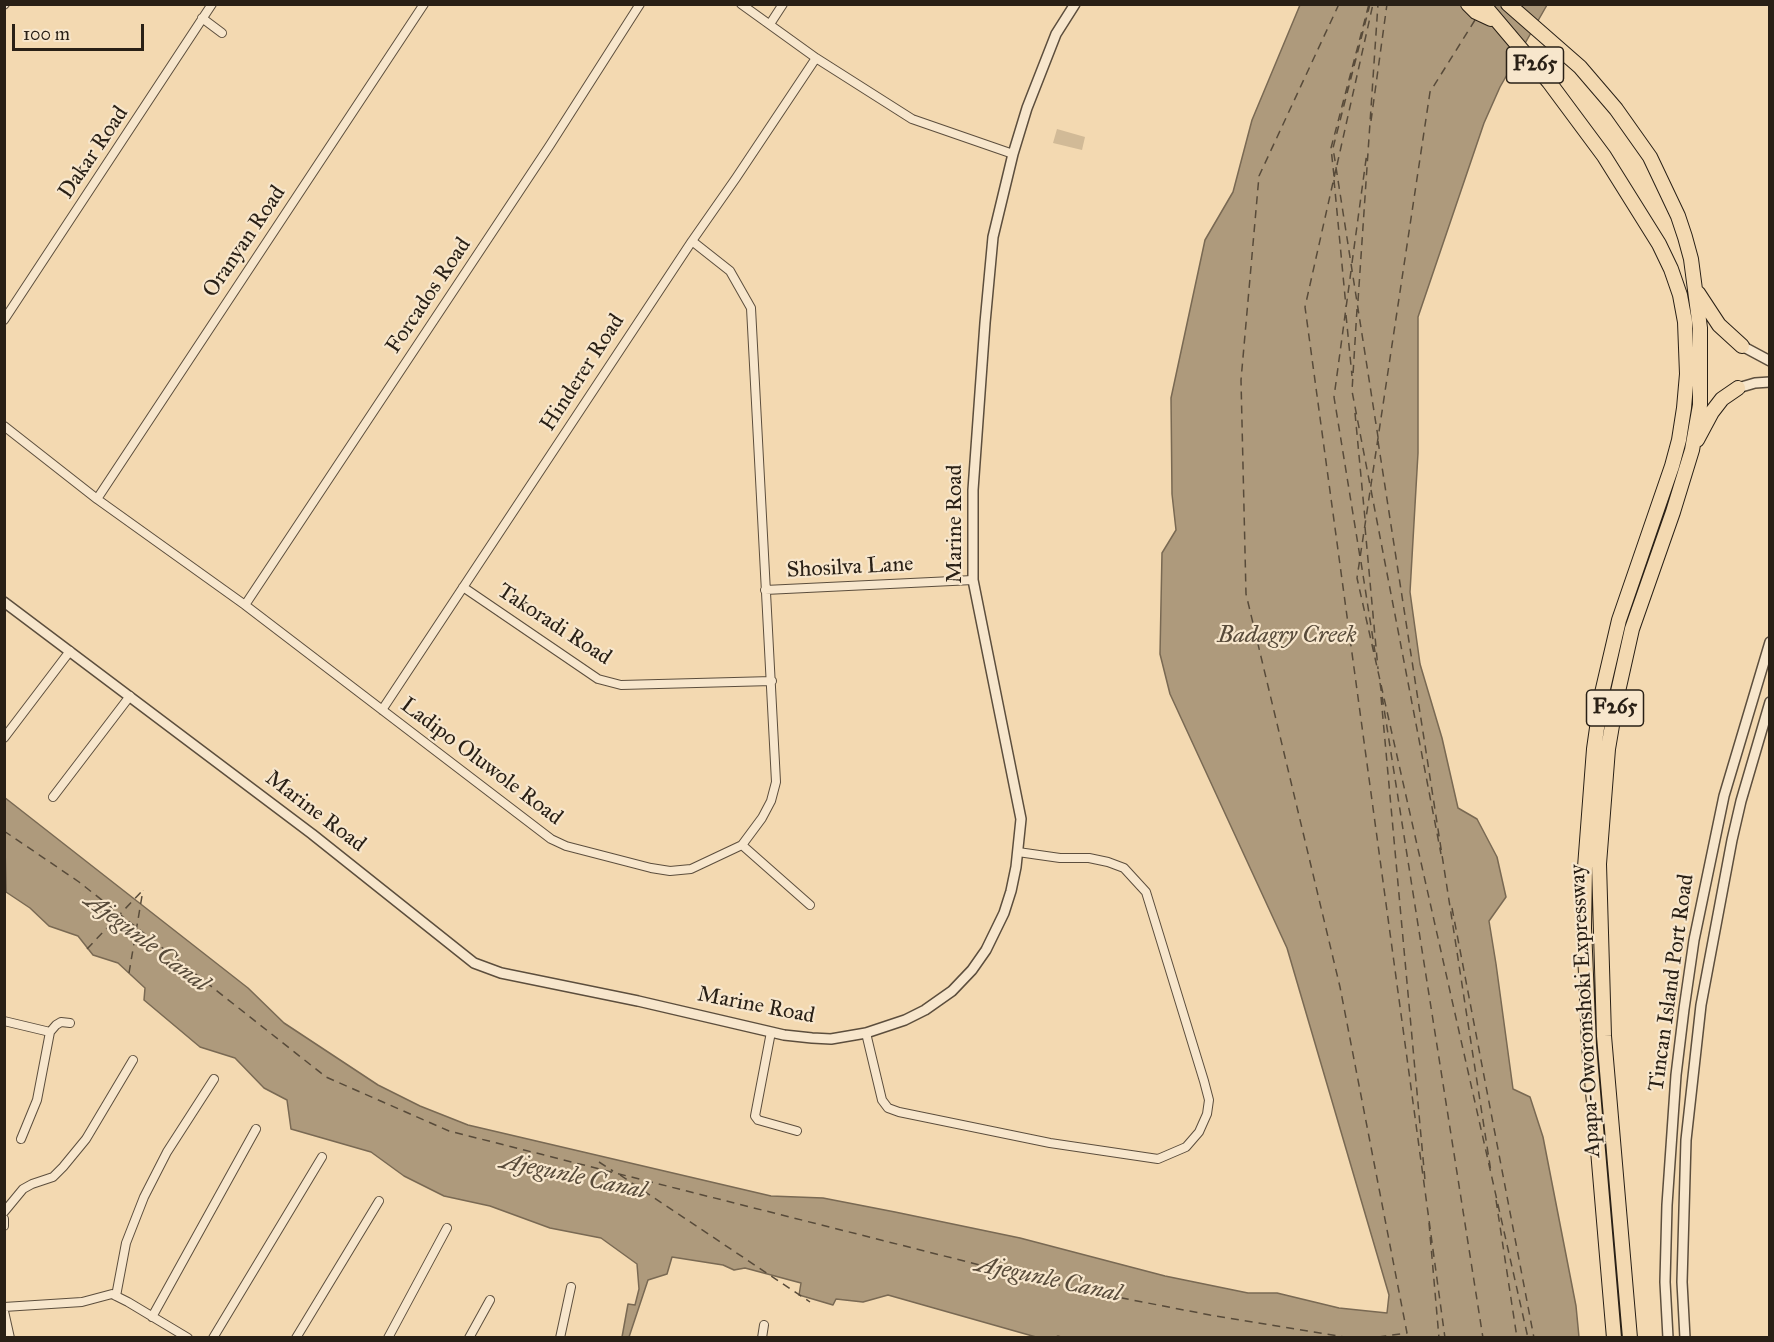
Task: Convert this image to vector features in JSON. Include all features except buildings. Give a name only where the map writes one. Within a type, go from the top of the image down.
[{"type":"highway","points":[[1468,4],[1476,12],[1501,24]]},
{"type":"highway","name":"Apapa-Oworonshoki Expressway","points":[[1483,4],[1549,82],[1604,156],[1663,252],[1680,295],[1687,346],[1684,408],[1679,440],[1619,620],[1602,693],[1594,749],[1584,867],[1589,1045],[1614,1338]]},
{"type":"highway","name":"Apapa-Oworonshoki Expressway","points":[[1510,5],[1580,67],[1616,109],[1650,157],[1678,216],[1691,259],[1700,328],[1700,405],[1692,450],[1632,629],[1608,749],[1599,864],[1604,1036],[1630,1338]]},
{"type":"highway","points":[[1696,290],[1719,326],[1742,346]]},
{"type":"highway","points":[[1692,450],[1717,405],[1738,388]]},
{"type":"street","name":"Dakar Road","points":[[4,320],[212,4]]},
{"type":"street","name":"Oranyan Road","points":[[96,499],[424,4]]},
{"type":"street","name":"Forcados Road","points":[[245,606],[640,4]]},
{"type":"street","points":[[741,4],[816,58],[912,119],[1013,154]]},
{"type":"street","points":[[770,24],[783,4]]},
{"type":"street","name":"Marine Road","points":[[4,602],[321,841],[474,963],[501,973],[638,1001],[771,1032],[831,1039],[866,1033],[925,1010],[952,991],[972,970],[996,933],[1011,891],[1018,852],[1021,819],[973,580],[973,490],[993,237],[1013,154],[1027,108],[1056,34],[1076,4]]},
{"type":"street","points":[[202,18],[222,33]]},
{"type":"street","name":"Hinderer Road","points":[[382,710],[692,241],[816,58]]},
{"type":"street","name":"Ladipo Oluwole Road","points":[[4,426],[96,499],[245,606],[551,839],[566,846],[651,868],[670,871],[691,869],[742,845],[762,818],[771,801],[776,782],[751,308],[730,271],[692,241]]},
{"type":"street","points":[[1742,346],[1770,361]]},
{"type":"street","points":[[1738,388],[1770,382]]},
{"type":"street","name":"Shosilva Lane","points":[[765,590],[973,580]]},
{"type":"street","name":"Takoradi Road","points":[[463,587],[598,679],[621,685],[772,681]]},
{"type":"street","name":"Tincan Island Port Road","points":[[1668,1338],[1665,1282],[1667,1205],[1676,1075],[1686,997],[1703,894],[1724,796],[1770,642]]},
{"type":"street","points":[[4,738],[70,651]]},
{"type":"street","points":[[53,797],[130,696]]},
{"type":"street","name":"Tincan Island Port Road","points":[[1684,1338],[1682,1282],[1686,1151],[1701,1005],[1731,840],[1770,702]]},
{"type":"street","points":[[742,845],[810,905]]},
{"type":"street","points":[[866,1033],[882,1100],[888,1108],[1050,1143],[1158,1160],[1186,1147],[1199,1132],[1207,1114],[1209,1100],[1146,892],[1124,868],[1108,862],[1089,858],[1060,858],[1018,852]]},
{"type":"street","points":[[4,1021],[50,1032]]},
{"type":"street","points":[[21,1139],[37,1100],[50,1032],[56,1024],[70,1023]]},
{"type":"street","points":[[771,1032],[754,1116],[758,1120],[797,1131]]},
{"type":"street","points":[[4,1212],[23,1189],[53,1177],[63,1167],[86,1139],[133,1060]]},
{"type":"street","points":[[116,1296],[126,1243],[144,1197],[167,1152],[214,1079]]},
{"type":"street","points":[[152,1317],[256,1129]]},
{"type":"street","points":[[213,1338],[322,1157]]},
{"type":"street","points":[[296,1338],[379,1201]]},
{"type":"street","points":[[388,1338],[447,1228]]},
{"type":"street","points":[[560,1338],[572,1287]]},
{"type":"street","points":[[10,1338],[4,1309],[82,1302],[112,1294],[188,1338]]},
{"type":"street","points":[[469,1338],[490,1300]]},
{"type":"street","points":[[762,1338],[764,1325]]},
{"type":"shaded area","points":[[1057,129],[1085,137],[1082,150],[1053,143]]},
{"type":"water","name":"Badagry Creek","points":[[1300,5],[1547,5],[1500,87],[1484,123],[1418,317],[1418,453],[1410,592],[1420,664],[1442,738],[1458,808],[1477,819],[1497,857],[1506,897],[1489,921],[1513,1089],[1530,1097],[1543,1137],[1576,1306],[1579,1337],[1036,1337],[888,1295],[863,1302],[836,1299],[833,1305],[799,1295],[801,1283],[745,1268],[734,1270],[723,1265],[672,1257],[667,1274],[648,1280],[629,1337],[622,1337],[628,1304],[635,1305],[639,1289],[637,1264],[601,1238],[550,1228],[490,1206],[444,1196],[404,1176],[371,1152],[291,1129],[287,1100],[264,1088],[235,1058],[200,1047],[144,1000],[145,988],[118,963],[93,955],[78,936],[49,926],[30,908],[6,892],[4,797],[248,988],[284,1023],[378,1085],[420,1106],[468,1125],[771,1196],[823,1198],[1020,1238],[1165,1276],[1248,1293],[1277,1293],[1339,1308],[1387,1313],[1389,1295],[1287,948],[1170,694],[1160,654],[1162,553],[1176,530],[1172,494],[1171,398],[1205,240],[1233,192],[1252,120]]},
{"type":"ferry route","points":[[1339,4],[1259,176],[1241,380],[1246,594],[1340,987],[1407,1333],[1371,1338]]},
{"type":"ferry route","points":[[1334,176],[1331,148],[1369,4]]},
{"type":"ferry route","points":[[1370,4],[1333,148],[1378,437]]},
{"type":"ferry route","points":[[1337,165],[1373,4]]},
{"type":"ferry route","points":[[1358,301],[1378,4]]},
{"type":"ferry route","points":[[1371,121],[1387,4]]},
{"type":"ferry route","points":[[1475,20],[1430,92],[1357,578],[1528,1338]]},
{"type":"ferry route","points":[[1352,263],[1367,152]]},
{"type":"ferry route","points":[[1336,169],[1305,307],[1445,1338]]},
{"type":"ferry route","points":[[1334,180],[1346,307]]},
{"type":"ferry route","points":[[1351,271],[1334,397],[1360,557]]},
{"type":"ferry route","points":[[1357,309],[1352,391],[1370,485]]},
{"type":"ferry route","points":[[1346,315],[1352,376]]},
{"type":"ferry route","points":[[1355,413],[1365,519]]},
{"type":"ferry route","points":[[1378,441],[1491,1172]]},
{"type":"ferry route","points":[[1371,490],[1441,854]]},
{"type":"ferry route","points":[[1365,527],[1378,669]]},
{"type":"ferry route","points":[[1361,562],[1375,652]]},
{"type":"ferry route","points":[[1380,683],[1483,1338]]},
{"type":"ferry route","points":[[1381,697],[1425,1180]]},
{"type":"ferry route","points":[[4,831],[79,882],[326,1077],[449,1131],[1075,1289],[1210,1315],[1350,1338]]},
{"type":"ferry route","points":[[129,973],[143,890]]},
{"type":"ferry route","points":[[87,949],[142,891]]},
{"type":"ferry route","points":[[1452,908],[1534,1338]]},
{"type":"ferry route","points":[[599,1162],[613,1171]]},
{"type":"ferry route","points":[[620,1175],[810,1302]]},
{"type":"ferry route","points":[[1496,1200],[1517,1338]]},
{"type":"ferry route","points":[[1429,1223],[1439,1338]]},
{"type":"water label","name":"Ajegunle Canal","points":[[146,943]]},
{"type":"water label","name":"Ajegunle Canal","points":[[573,1177]]},
{"type":"water label","name":"Ajegunle Canal","points":[[1048,1280]]}]
